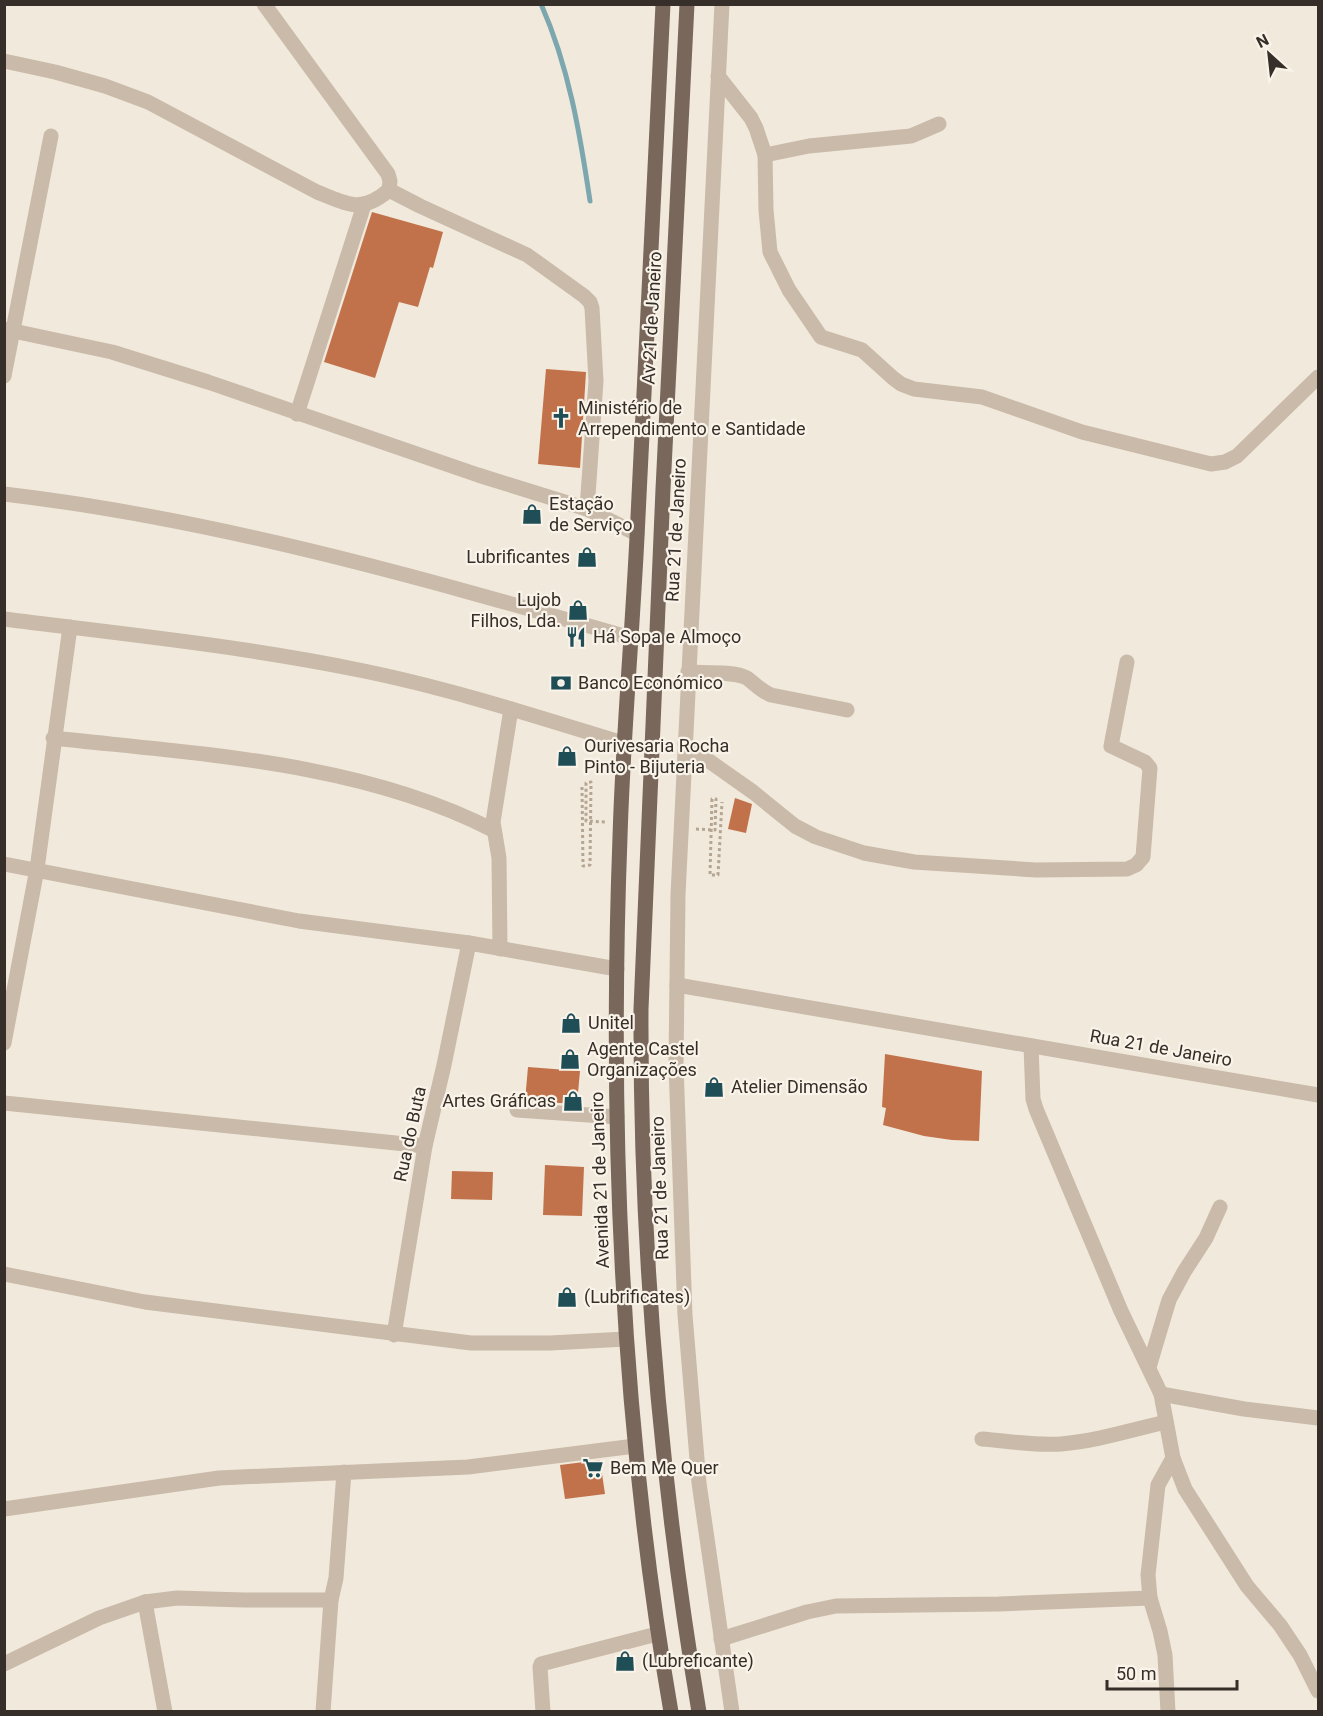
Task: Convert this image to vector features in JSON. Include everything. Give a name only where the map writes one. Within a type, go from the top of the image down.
[{"type":"main road","points":[[617,969],[620,841],[663,4]]},
{"type":"main road","name":"Av 21 de Janeiro","points":[[687,4],[663,489],[641,1009],[641,1079],[649,1289],[661,1438],[675,1555],[699,1712]]},
{"type":"main road","name":"Avenida 21 de Janeiro","points":[[617,969],[617,1117],[620,1236],[626,1339],[635,1446],[657,1634],[671,1712]]},
{"type":"street","points":[[4,61],[85,81],[148,102],[317,192],[345,202],[364,205],[378,199],[388,190],[390,181],[388,174],[264,4]]},
{"type":"street","name":"Rua 21 de Janeiro","points":[[722,4],[678,895],[675,1065],[685,1315],[699,1483],[732,1712]]},
{"type":"street","points":[[718,76],[751,118],[765,155],[766,210],[770,252],[789,290],[821,337],[862,350],[901,384],[914,389],[982,397],[1082,432],[1211,464],[1225,462],[1237,456],[1318,377]]},
{"type":"street","points":[[765,155],[809,146],[905,137],[927,131],[939,124]]},
{"type":"street","points":[[4,376],[9,330],[51,136]]},
{"type":"street","points":[[388,190],[527,255],[585,296],[590,302],[596,381],[586,509]]},
{"type":"street","points":[[297,414],[364,205]]},
{"type":"street","points":[[9,330],[112,352],[586,509],[637,534]]},
{"type":"street","points":[[4,494],[83,503],[293,547],[388,570],[631,639]]},
{"type":"street","points":[[4,620],[277,654],[362,670],[511,709],[626,744]]},
{"type":"street","points":[[4,1043],[37,869],[53,738],[70,627]]},
{"type":"street","points":[[685,744],[753,792],[795,826],[816,837],[864,853],[914,862],[1036,870],[1127,869],[1136,866],[1143,857],[1150,768],[1145,762],[1111,746],[1127,662]]},
{"type":"street","points":[[688,672],[738,675],[771,695],[847,710]]},
{"type":"street","points":[[500,949],[499,858],[493,818],[511,709]]},
{"type":"street","points":[[53,738],[241,760],[325,774],[385,788],[474,820],[493,830]]},
{"type":"street","points":[[4,864],[299,921],[469,943],[617,969]]},
{"type":"street","name":"Rua do Buta","points":[[394,1335],[425,1146],[469,943]]},
{"type":"street","name":"Rua 21 de Janeiro","points":[[677,985],[1318,1095]]},
{"type":"street","points":[[1031,1046],[1033,1099],[1039,1119],[1121,1311],[1161,1394],[1173,1458],[1190,1499],[1247,1586],[1280,1625],[1300,1655],[1318,1691]]},
{"type":"street","points":[[4,1103],[425,1146]]},
{"type":"street","points":[[517,1110],[617,1117]]},
{"type":"street","points":[[1149,1367],[1169,1300],[1206,1238],[1220,1207]]},
{"type":"street","points":[[4,1274],[145,1302],[394,1335],[471,1343],[550,1343],[626,1339]]},
{"type":"street","points":[[1161,1394],[1244,1409],[1318,1418]]},
{"type":"street","points":[[982,1439],[1041,1445],[1060,1444],[1092,1440],[1166,1422]]},
{"type":"street","points":[[4,1509],[219,1478],[468,1467],[635,1446]]},
{"type":"street","points":[[1168,1712],[1165,1655],[1150,1598],[1150,1546],[1158,1485],[1173,1458]]},
{"type":"street","points":[[323,1712],[344,1472]]},
{"type":"street","points":[[4,1664],[99,1618],[145,1602],[177,1598],[331,1600]]},
{"type":"street","points":[[721,1639],[807,1612],[836,1606],[999,1604],[1150,1598]]},
{"type":"street","points":[[145,1602],[165,1712]]},
{"type":"street","points":[[543,1712],[540,1667],[542,1664],[657,1634]]},
{"type":"path","points":[[582,787],[583,866],[590,866],[591,782],[586,783],[586,821]]},
{"type":"path","points":[[715,830],[716,799],[712,799],[710,875],[718,875],[722,802]]},
{"type":"building","points":[[372,212],[443,232],[433,268],[430,267],[418,307],[399,302],[375,378],[324,362]]},
{"type":"building","points":[[546,369],[586,372],[580,468],[538,464]]},
{"type":"building","points":[[735,798],[752,804],[746,833],[728,829]]},
{"type":"building","points":[[885,1054],[982,1071],[979,1141],[924,1136],[883,1125],[886,1108],[882,1107]]},
{"type":"building","points":[[528,1067],[580,1071],[577,1104],[525,1101]]},
{"type":"building","points":[[545,1165],[584,1167],[582,1216],[543,1215]]},
{"type":"building","points":[[452,1171],[493,1172],[492,1200],[451,1199]]},
{"type":"building","points":[[600,1460],[605,1494],[565,1499],[560,1465]]},
{"type":"waterway","points":[[541,4],[566,76],[590,201]]},
{"type":"place","name":"Ministério de Arrependimento e Santidade","points":[[561,418]]},
{"type":"place","name":"Estação de Serviço","points":[[532,514]]},
{"type":"place","name":"Lubrificantes","points":[[587,557]]},
{"type":"place","name":"Lujob Filhos, Lda.","points":[[578,610]]},
{"type":"place","name":"Há Sopa e Almoço","points":[[576,637]]},
{"type":"place","name":"Banco Económico","points":[[561,683]]},
{"type":"place","name":"Ourivesaria Rocha Pinto - Bijuteria","points":[[567,756]]},
{"type":"place","name":"Unitel","points":[[571,1023]]},
{"type":"place","name":"Agente Castel Organizações","points":[[570,1059]]},
{"type":"place","name":"Atelier Dimensão","points":[[714,1087]]},
{"type":"place","name":"Artes Gráficas","points":[[573,1101]]},
{"type":"place","name":"(Lubrificates)","points":[[567,1297]]},
{"type":"place","name":"Bem Me Quer","points":[[593,1468]]},
{"type":"place","name":"(Lubreficante)","points":[[625,1661]]}]
